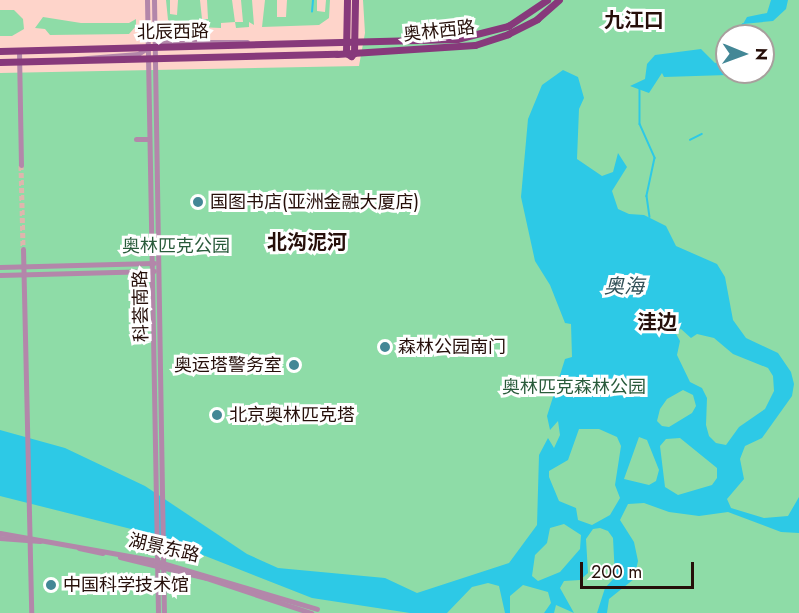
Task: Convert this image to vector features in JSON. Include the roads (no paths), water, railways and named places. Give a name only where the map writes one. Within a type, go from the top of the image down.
[{"type":"main road","points":[[346,53],[347,0]]},
{"type":"main road","points":[[354,53],[355,0]]},
{"type":"main road","name":"奥林西路","points":[[346,43],[438,40],[480,34],[507,26],[547,0]]},
{"type":"main road","name":"奥林西路","points":[[346,53],[475,45],[508,34],[537,19],[559,0]]},
{"type":"main road","name":"北辰西路","points":[[0,51],[346,43]]},
{"type":"main road","name":"北辰西路","points":[[0,62],[148,61],[346,53]]},
{"type":"street","name":"科荟南路","points":[[146,0],[150,48]]},
{"type":"street","points":[[136,48],[144,36],[146,0]]},
{"type":"street","name":"科荟南路","points":[[153,263],[148,139],[148,61],[154,37],[154,0]]},
{"type":"street","points":[[147,22],[154,22]]},
{"type":"street","points":[[69,61],[91,54],[142,53],[154,37],[159,42],[239,40],[257,45]]},
{"type":"street","points":[[148,61],[152,51],[168,48]]},
{"type":"street","points":[[19,51],[21,165]]},
{"type":"street","name":"科荟南路","points":[[148,61],[155,139],[153,271],[159,537],[164,613]]},
{"type":"street","points":[[136,139],[155,139]]},
{"type":"street","points":[[23,249],[30,613]]},
{"type":"street","points":[[0,267],[153,263]]},
{"type":"street","points":[[0,275],[153,271]]},
{"type":"street","name":"湖景东路","points":[[0,536],[29,538],[160,564],[302,607],[317,609]]},
{"type":"street","name":"科荟南路","points":[[158,613],[160,564]]},
{"type":"street","name":"湖景东路","points":[[302,607],[311,613]]},
{"type":"water","points":[[771,0],[788,0],[786,9],[773,21],[743,24],[747,17],[767,13]]},
{"type":"water","points":[[701,49],[715,63],[715,75],[664,77],[662,73],[649,93],[630,86],[645,79],[647,64],[655,55]]},
{"type":"water","name":"奥海","points":[[563,70],[578,77],[584,98],[579,109],[577,159],[602,176],[613,172],[618,153],[627,167],[612,191],[618,209],[629,214],[644,215],[666,226],[676,246],[717,264],[725,277],[733,320],[746,338],[778,353],[791,372],[794,384],[792,396],[762,438],[745,446],[740,459],[744,479],[727,499],[731,508],[764,518],[788,516],[799,497],[799,533],[781,532],[728,512],[699,516],[669,512],[644,503],[628,504],[620,520],[634,542],[638,561],[634,579],[609,599],[607,613],[597,613],[605,588],[615,577],[613,538],[608,531],[600,528],[593,529],[586,539],[588,573],[580,580],[564,581],[560,588],[574,613],[556,605],[554,613],[544,613],[551,603],[548,592],[523,585],[510,596],[510,613],[505,613],[499,586],[488,583],[472,587],[447,613],[410,613],[312,598],[147,533],[0,496],[0,430],[65,448],[145,486],[247,554],[278,568],[385,578],[417,593],[509,563],[537,525],[539,455],[548,438],[554,448],[560,435],[558,421],[550,430],[547,416],[565,359],[572,357],[571,324],[565,323],[550,285],[535,261],[521,197],[528,119],[542,85]],"holes":[[[681,329],[691,338],[697,334],[714,338],[733,354],[768,368],[773,376],[774,391],[765,409],[739,427],[726,445],[716,443],[709,436],[706,425],[707,398],[702,388],[690,382],[677,355],[680,341],[675,332]],[[683,390],[693,395],[696,406],[692,413],[669,427],[662,426],[657,421],[660,409],[667,399]],[[579,429],[599,429],[617,437],[621,446],[615,485],[620,498],[610,515],[592,525],[578,520],[576,508],[559,501],[549,477],[549,471],[568,460]],[[639,437],[647,440],[659,470],[656,481],[649,485],[624,479]],[[680,438],[717,468],[717,478],[712,485],[678,495],[665,487],[660,446],[666,439]],[[564,524],[581,535],[580,549],[560,572],[538,581],[532,576],[535,555],[547,543],[550,528]]]},
{"type":"waterway","points":[[312,12],[313,0]]},
{"type":"waterway","points":[[640,89],[640,124],[655,158],[647,196],[650,217]]},
{"type":"waterway","points":[[690,140],[702,134]]},
{"type":"tunnel","points":[[21,165],[23,249]]},
{"type":"place","name":"国图书店(亚洲金融大厦店)","points":[[198,202]]},
{"type":"place","name":"森林公园南门","points":[[385,347]]},
{"type":"place","name":"奥运塔警务室","points":[[294,365]]},
{"type":"place","name":"北京奥林匹克塔","points":[[217,415]]},
{"type":"place","name":"中国科学技术馆","points":[[51,585]]},
{"type":"district","name":"九江口","points":[[634,20]]},
{"type":"district","name":"北沟泥河","points":[[307,242]]},
{"type":"district","name":"洼边","points":[[657,322]]},
{"type":"park label","name":"奥林匹克公园","points":[[176,246]]},
{"type":"park label","name":"奥林匹克森林公园","points":[[574,387]]}]
